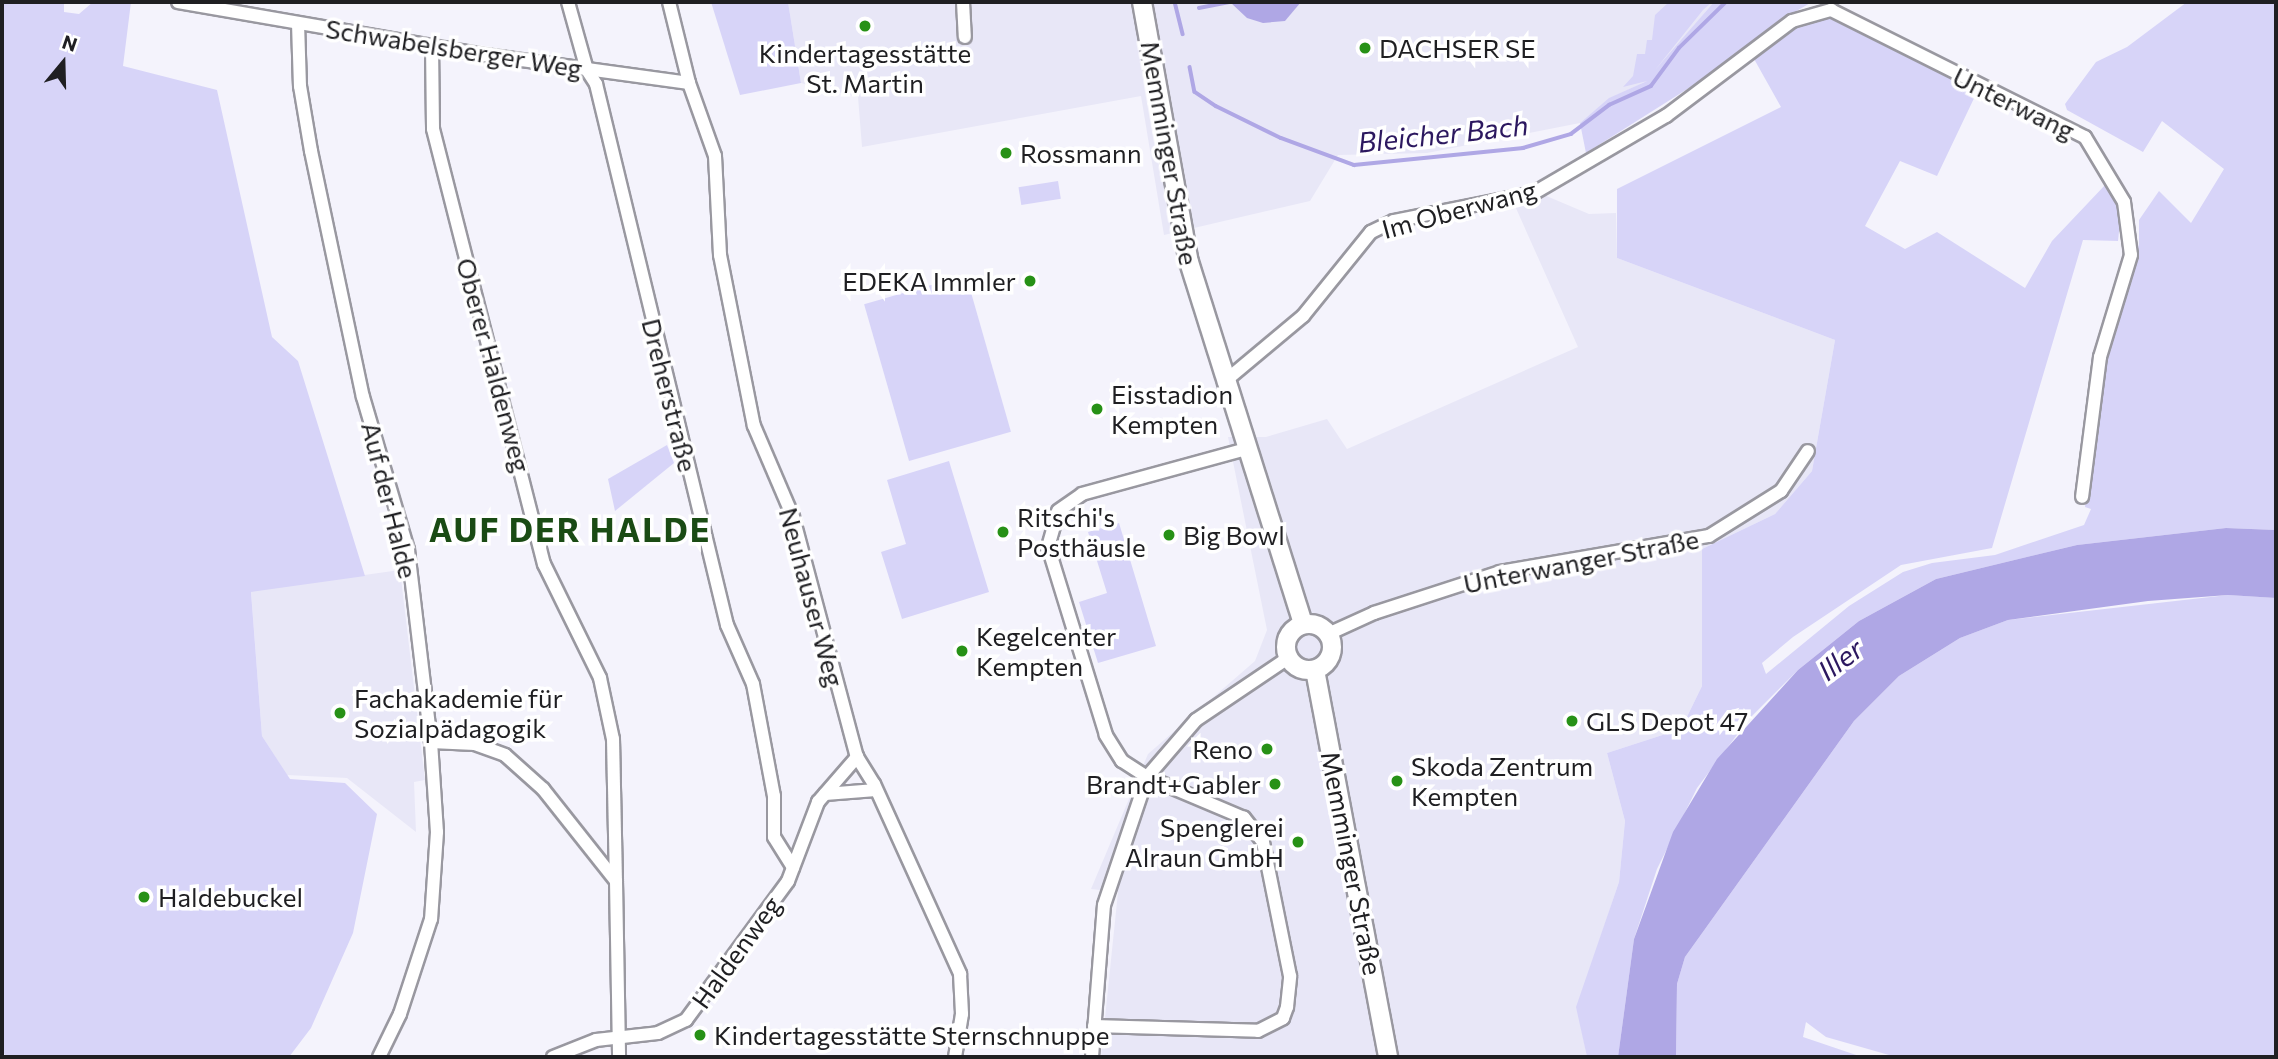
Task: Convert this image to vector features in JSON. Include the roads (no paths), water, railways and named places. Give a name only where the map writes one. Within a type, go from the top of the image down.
[{"type":"main road","name":"Memminger Straße","points":[[1142,2],[1173,192],[1224,382],[1303,623]]},
{"type":"main road","points":[[1303,623],[1320,626],[1328,634],[1330,656],[1315,670],[1299,668],[1288,658],[1289,634],[1303,623]]},
{"type":"main road","name":"Memminger Straße","points":[[1315,670],[1388,1057]]},
{"type":"street","name":"Schwabelsberger Weg","points":[[178,2],[235,7],[298,23],[432,46],[689,83]]},
{"type":"street","name":"Dreherstraße","points":[[568,2],[587,70],[596,84],[727,625],[753,684],[774,796],[774,837],[793,867]]},
{"type":"street","points":[[669,2],[689,83]]},
{"type":"street","points":[[963,2],[965,37]]},
{"type":"street","name":"Im Oberwang","points":[[1224,382],[1303,316],[1371,232],[1401,219],[1534,193],[1666,117],[1792,21],[1831,10]]},
{"type":"street","name":"Unterwang","points":[[1831,10],[2085,137],[2124,202],[2131,255],[2100,357],[2082,498]]},
{"type":"street","name":"Auf der Halde","points":[[298,23],[300,86],[311,151],[363,397],[408,550],[431,742],[437,832],[431,919],[400,1014],[379,1057]]},
{"type":"street","name":"Oberer Haldenweg","points":[[432,46],[429,98],[435,136],[544,564],[600,678],[612,739],[619,1057]]},
{"type":"street","name":"Neuhauser Weg","points":[[689,83],[715,156],[720,255],[749,406],[793,517],[857,757],[876,790],[960,974],[962,1014],[954,1057]]},
{"type":"street","points":[[1094,1026],[1258,1031],[1283,1018],[1291,993],[1263,842],[1256,830],[1228,809],[1147,777],[1122,761],[1106,735],[1048,547],[1052,522],[1058,511],[1082,494],[1246,449]]},
{"type":"street","name":"Unterwanger Straße","points":[[1328,634],[1374,613],[1500,572],[1709,536],[1781,491],[1808,451]]},
{"type":"street","points":[[1092,1057],[1104,905],[1147,777],[1196,720],[1288,658]]},
{"type":"street","points":[[431,742],[475,744],[505,755],[543,789],[616,881]]},
{"type":"street","name":"Haldenweg","points":[[553,1057],[596,1040],[658,1033],[686,1020],[758,928],[793,867],[825,794],[857,757]]},
{"type":"street","points":[[825,794],[876,790]]},
{"type":"water","points":[[1230,2],[1301,2],[1285,21],[1263,23],[1247,18]]},
{"type":"water","name":"Iller","points":[[2226,528],[2276,530],[2276,598],[2228,595],[2148,601],[2008,620],[1960,638],[1899,676],[1854,721],[1685,957],[1677,984],[1676,1057],[1618,1057],[1634,939],[1673,832],[1717,759],[1798,670],[1859,621],[1936,579],[2077,545]]},
{"type":"waterway","name":"Bleicher Bach","points":[[1175,2],[1183,34]]},
{"type":"waterway","points":[[1199,8],[1230,2]]},
{"type":"waterway","name":"Bleicher Bach","points":[[1190,67],[1195,92],[1216,106],[1281,138],[1354,165],[1523,148],[1571,134],[1609,105],[1651,86],[1679,48],[1726,2]]},
{"type":"place","name":"Kindertagesstätte St. Martin","points":[[865,26]]},
{"type":"place","name":"DACHSER SE","points":[[1365,48]]},
{"type":"place","name":"Rossmann","points":[[1006,153]]},
{"type":"place","name":"EDEKA Immler","points":[[1030,281]]},
{"type":"place","name":"Eisstadion Kempten","points":[[1097,409]]},
{"type":"place","name":"Ritschi's Posthäusle","points":[[1003,532]]},
{"type":"place","name":"Big Bowl","points":[[1169,535]]},
{"type":"place","name":"Kegelcenter Kempten","points":[[962,651]]},
{"type":"place","name":"Fachakademie für Sozialpädagogik","points":[[340,713]]},
{"type":"place","name":"GLS Depot 47","points":[[1572,721]]},
{"type":"place","name":"Reno","points":[[1267,749]]},
{"type":"place","name":"Skoda Zentrum Kempten","points":[[1397,781]]},
{"type":"place","name":"Brandt+Gabler","points":[[1275,784]]},
{"type":"place","name":"Spenglerei Alraun GmbH","points":[[1298,842]]},
{"type":"place","name":"Haldebuckel","points":[[144,897]]},
{"type":"place","name":"Kindertagesstätte Sternschnuppe","points":[[700,1035]]},
{"type":"district","name":"AUF DER HALDE","points":[[570,529]]}]
